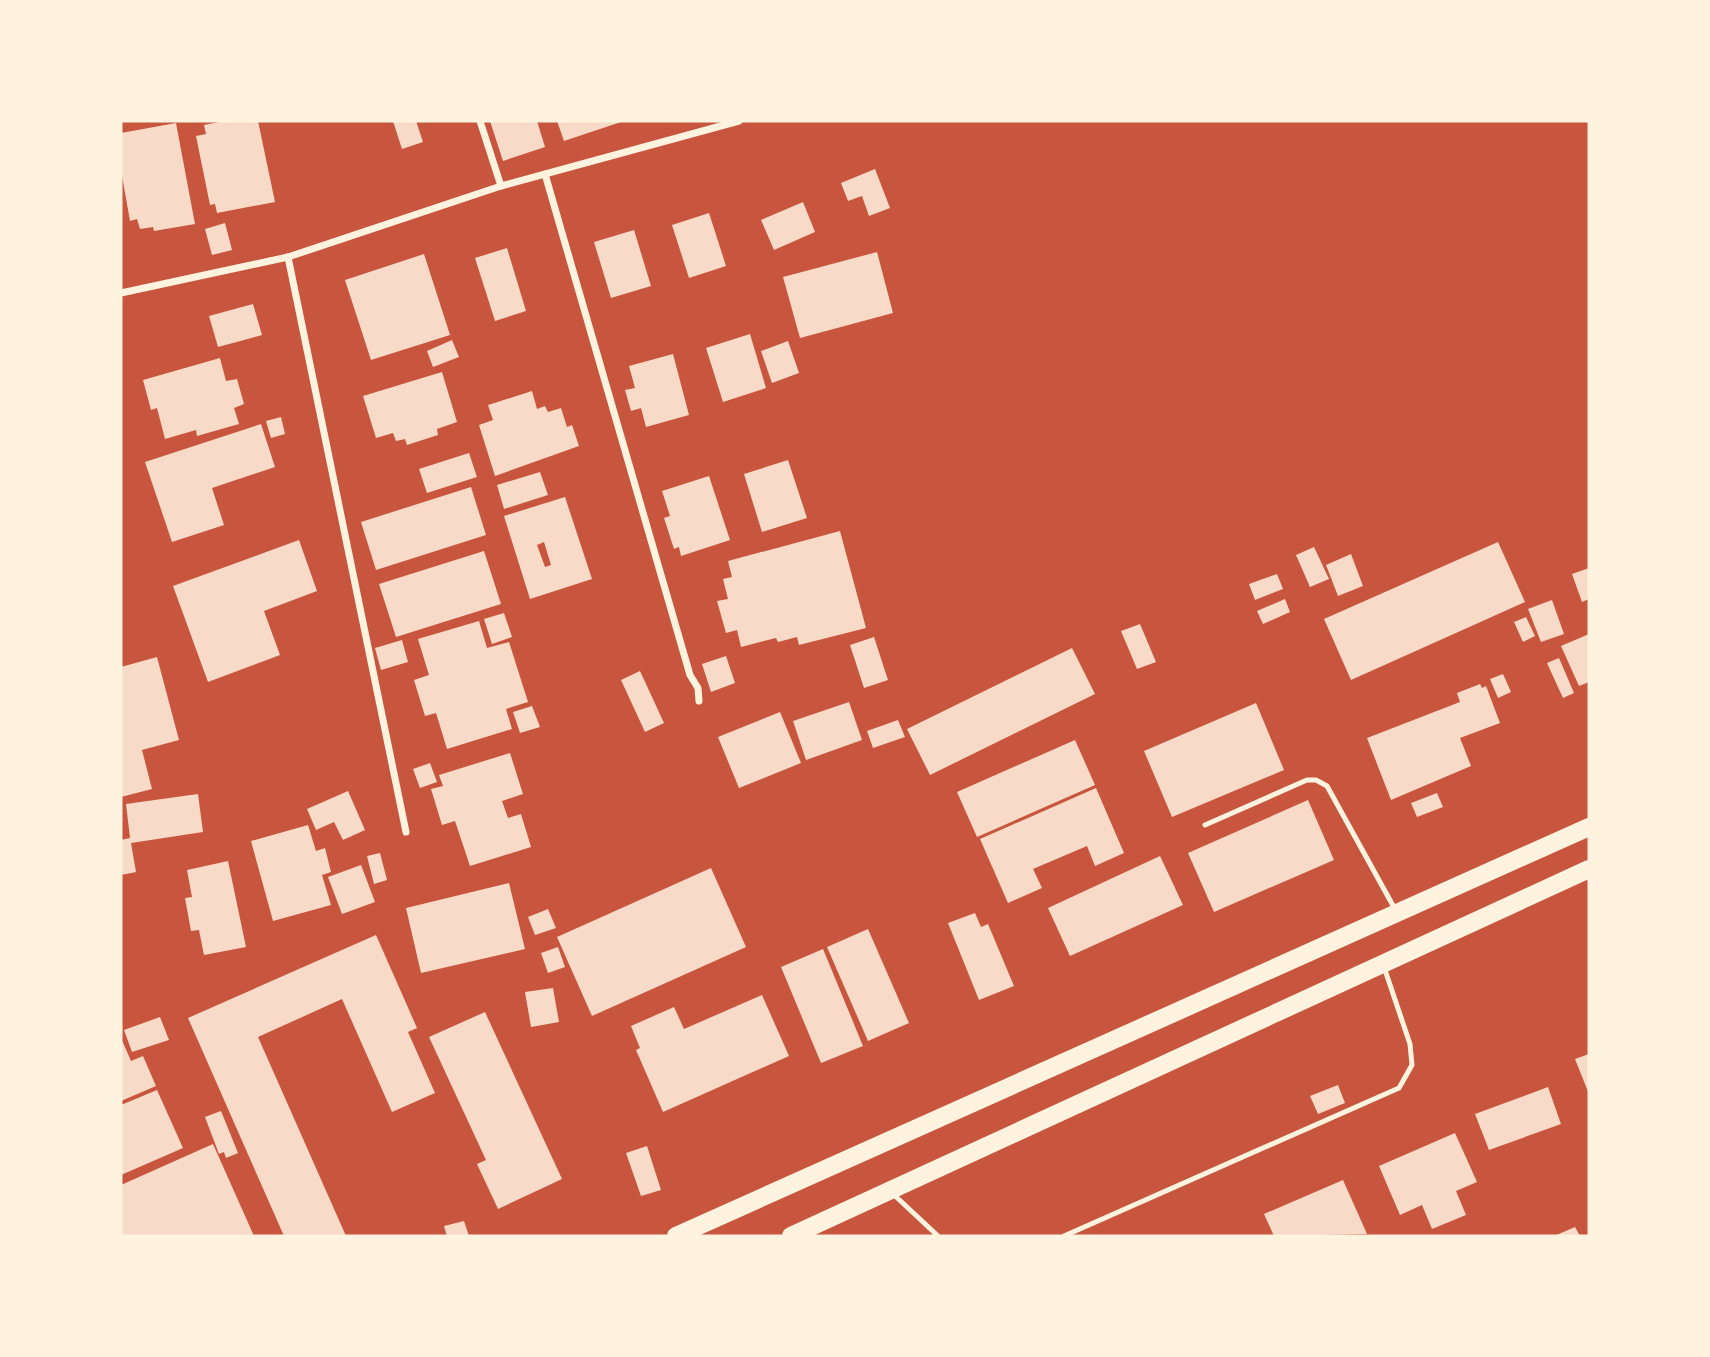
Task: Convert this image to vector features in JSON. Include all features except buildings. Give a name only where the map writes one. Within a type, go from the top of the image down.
[{"type":"main road","points":[[676,1236],[1589,827]]},
{"type":"main road","points":[[790,1236],[1589,869]]},
{"type":"street","points":[[480,121],[501,186]]},
{"type":"street","points":[[121,293],[288,257],[501,186],[739,121]]},
{"type":"street","points":[[545,174],[690,675],[698,688],[699,701]]},
{"type":"street","points":[[288,257],[406,832]]},
{"type":"lane","points":[[1205,825],[1307,780],[1315,780],[1327,786],[1398,914]]},
{"type":"lane","points":[[1064,1236],[1399,1088],[1412,1065],[1409,1044],[1383,964]]},
{"type":"lane","points":[[888,1190],[938,1236]]}]
